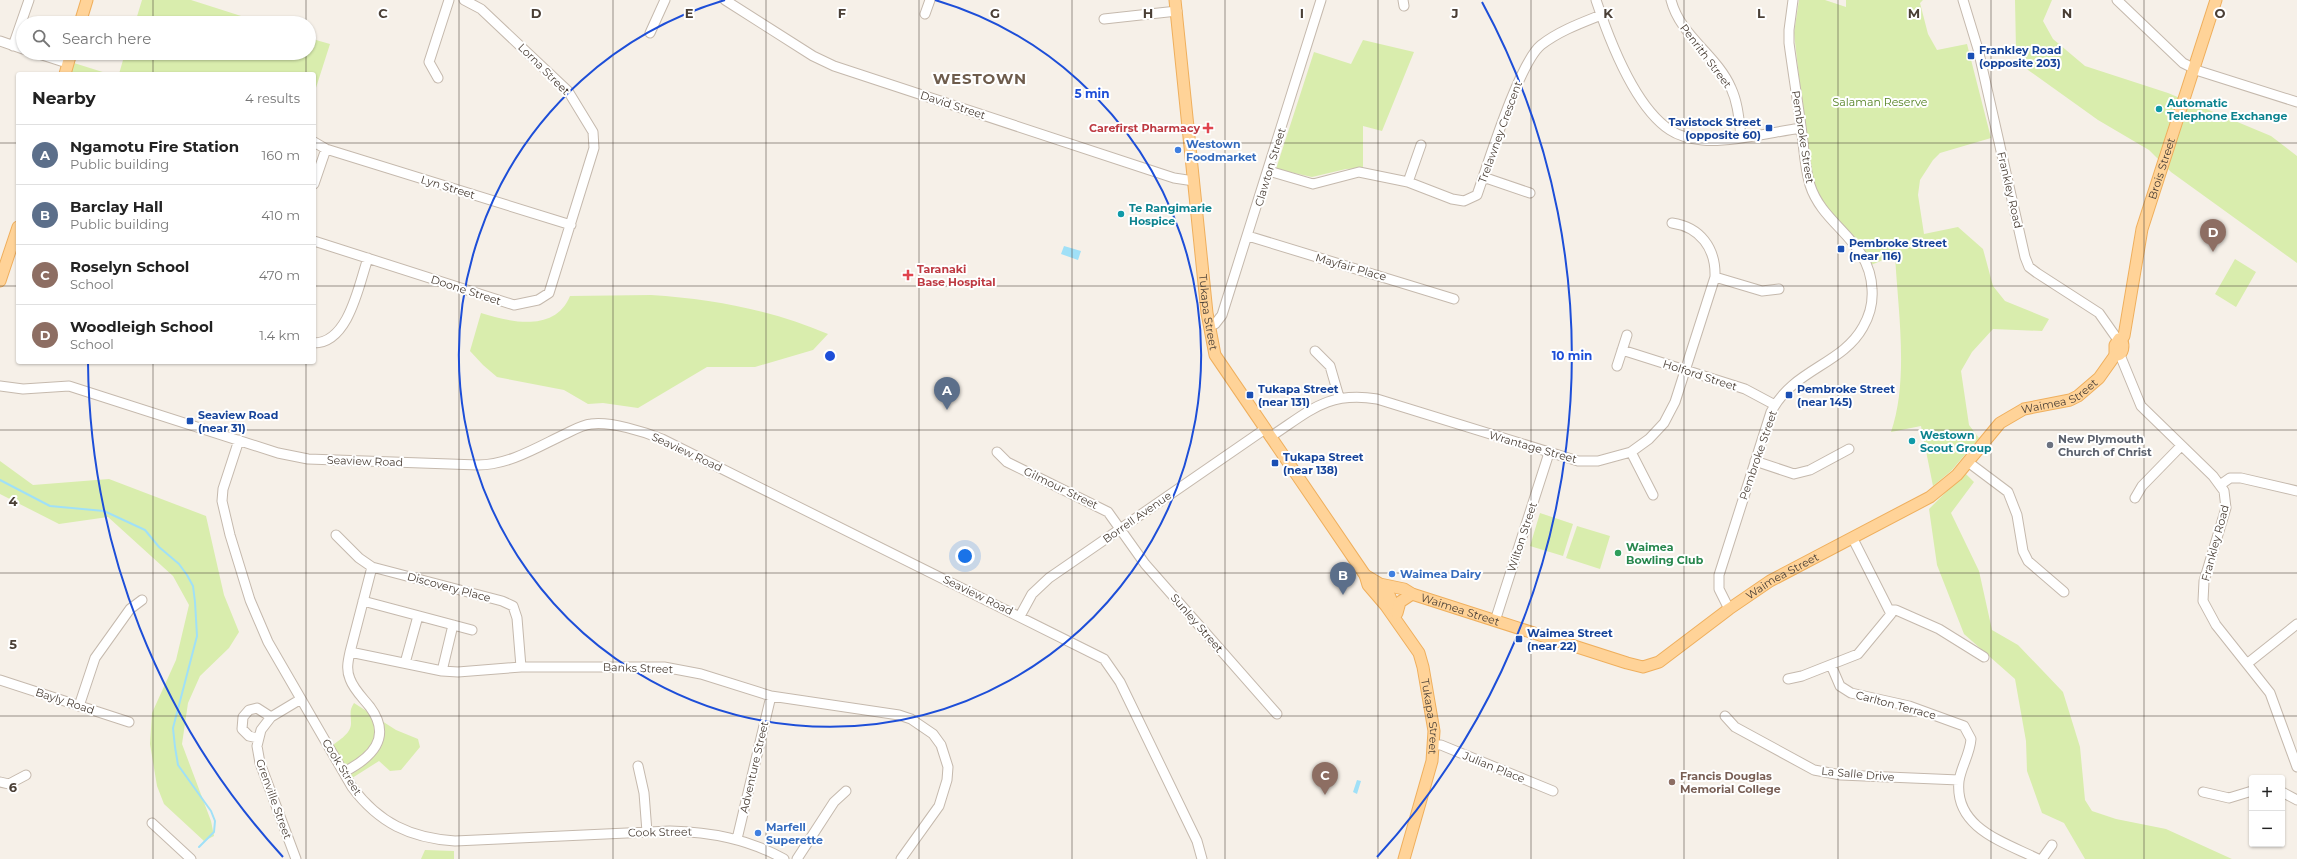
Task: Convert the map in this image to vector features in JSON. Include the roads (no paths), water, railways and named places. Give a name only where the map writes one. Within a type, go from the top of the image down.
[{"type":"main road","points":[[82,16],[87,0]]},
{"type":"main road","name":"Brois Street","points":[[2118,354],[2114,347],[2124,336],[2142,229],[2216,0]]},
{"type":"main road","name":"Tukapa Street","points":[[1176,6],[1212,344],[1220,364],[1365,574],[1386,593],[1397,613],[1400,624],[1421,659],[1435,745],[1432,762],[1404,859]]},
{"type":"main road","points":[[0,281],[16,233]]},
{"type":"main road","name":"Waimea Street","points":[[1386,593],[1412,594],[1627,664],[1648,667],[1659,662],[1729,609],[1770,581],[1853,539],[1930,497],[1957,475],[2000,423],[2024,409],[2065,401],[2078,396],[2099,378],[2118,354]]},
{"type":"main road","name":"Tukapa Street","points":[[1386,593],[1394,620],[1400,624]]},
{"type":"main road","name":"Waimea Street","points":[[1397,613],[1400,602],[1412,594]]},
{"type":"street","points":[[23,16],[29,0]]},
{"type":"street","points":[[438,78],[429,62],[449,0]]},
{"type":"street","name":"Lorna Street","points":[[464,0],[477,3],[568,91],[593,132],[594,148],[571,225]]},
{"type":"street","points":[[650,33],[665,0]]},
{"type":"street","name":"David Street","points":[[725,0],[823,62],[1174,178],[1194,181]]},
{"type":"street","points":[[925,14],[930,0]]},
{"type":"street","name":"Clawton Street","points":[[1209,325],[1216,324],[1222,315],[1269,171],[1321,0]]},
{"type":"street","points":[[1596,0],[1623,67],[1649,110],[1670,130],[1684,136],[1702,140],[1717,140],[1801,128]]},
{"type":"street","name":"Penrith Street","points":[[1671,0],[1681,24],[1731,87],[1736,103],[1741,136]]},
{"type":"street","name":"Pembroke Street","points":[[1729,609],[1719,589],[1719,575],[1775,405],[1797,380],[1841,351],[1857,336],[1868,317],[1873,296],[1870,272],[1860,249],[1820,206],[1814,196],[1810,184],[1789,43],[1789,30],[1793,0]]},
{"type":"street","name":"Frankley Road","points":[[1963,0],[1978,49],[2027,262],[2037,274],[2099,313],[2120,340]]},
{"type":"street","points":[[2117,0],[2183,63],[2297,102]]},
{"type":"street","points":[[1104,19],[1176,6]]},
{"type":"street","name":"Trelawney Crescent","points":[[1269,171],[1313,184],[1359,172],[1408,182],[1452,199],[1464,201],[1477,195],[1522,72],[1540,46],[1565,30],[1601,15]]},
{"type":"street","points":[[13,46],[16,37]]},
{"type":"street","points":[[0,41],[16,47]]},
{"type":"street","points":[[58,60],[68,63]]},
{"type":"street","name":"Lyn Street","points":[[316,143],[326,149],[571,225]]},
{"type":"street","points":[[1408,182],[1421,145]]},
{"type":"street","points":[[316,178],[326,149]]},
{"type":"street","points":[[1484,177],[1530,193]]},
{"type":"street","name":"Wrantage Street","points":[[1267,433],[1320,404],[1339,397],[1358,396],[1377,398],[1549,453],[1587,462],[1607,460],[1631,452],[1649,439],[1664,423],[1675,402],[1715,276],[1713,255],[1705,240],[1692,228],[1672,223]]},
{"type":"street","name":"Doone Street","points":[[316,242],[509,303],[525,304],[542,299],[549,293],[571,225]]},
{"type":"street","name":"Mayfair Place","points":[[1248,236],[1332,260],[1454,299]]},
{"type":"street","points":[[316,343],[322,343],[333,336],[343,326],[368,258]]},
{"type":"street","points":[[1715,276],[1762,291],[1779,289]]},
{"type":"street","points":[[1616,366],[1627,335]]},
{"type":"street","name":"Holford Street","points":[[1622,350],[1756,394],[1775,405]]},
{"type":"street","points":[[1316,351],[1330,366],[1339,397]]},
{"type":"street","name":"Frankley Road","points":[[2118,354],[2133,391],[2141,406],[2220,485],[2226,497],[2226,508],[2204,581],[2203,601],[2211,618],[2248,663],[2270,693],[2297,767]]},
{"type":"street","name":"Seaview Road","points":[[0,386],[23,390],[69,386],[278,453],[308,459],[486,465],[509,460],[586,425],[597,423],[645,433],[679,446],[1096,654],[1110,666],[1120,682],[1197,841],[1202,859]]},
{"type":"street","name":"Borrell Avenue","points":[[1020,616],[1037,588],[1121,528],[1267,433]]},
{"type":"street","name":"Cook Street","points":[[239,440],[223,489],[224,513],[250,600],[260,626],[301,699],[362,800],[387,821],[403,830],[434,840],[647,832],[702,832],[737,839],[767,849],[784,859]]},
{"type":"street","points":[[2135,498],[2142,486],[2180,446]]},
{"type":"street","points":[[1755,462],[1786,472],[1801,473],[1849,449]]},
{"type":"street","name":"Gilmour Street","points":[[997,452],[1007,462],[1102,509],[1114,518],[1121,528]]},
{"type":"street","points":[[1631,452],[1653,495]]},
{"type":"street","name":"Wilton Street","points":[[1495,621],[1549,453]]},
{"type":"street","points":[[1968,462],[2008,492],[2017,515],[2023,551],[2028,562],[2064,592]]},
{"type":"street","points":[[2220,485],[2230,478],[2241,478],[2297,491]]},
{"type":"street","name":"Sunley Street","points":[[1121,528],[1145,564],[1277,714]]},
{"type":"street","name":"Discovery Place","points":[[336,535],[359,558],[372,567],[502,601],[513,606],[517,618],[521,667]]},
{"type":"street","points":[[1788,679],[1831,665],[1858,654],[1888,618],[1890,610],[1853,539]]},
{"type":"street","points":[[344,772],[372,753],[379,734],[376,716],[350,679],[348,666],[350,652],[372,567]]},
{"type":"street","points":[[79,706],[95,658],[130,609],[142,600]]},
{"type":"street","points":[[363,601],[472,630]]},
{"type":"street","points":[[1890,610],[1896,610],[1939,629],[1984,657]]},
{"type":"street","points":[[405,664],[418,616]]},
{"type":"street","points":[[2248,663],[2297,624]]},
{"type":"street","points":[[442,671],[453,625]]},
{"type":"street","name":"Banks Street","points":[[350,652],[442,671],[458,672],[521,667],[664,667],[701,674],[771,696],[900,715],[924,725],[933,734],[943,751],[948,767],[944,794],[939,806],[901,859]]},
{"type":"street","name":"Carlton Terrace","points":[[1831,665],[1840,686],[1851,693],[1909,706],[1964,726],[1971,739],[1959,780],[1961,803],[1969,819],[1985,832],[2038,859]]},
{"type":"street","name":"Bayly Road","points":[[0,680],[129,722]]},
{"type":"street","name":"Adventure Street","points":[[737,839],[771,696]]},
{"type":"street","points":[[271,717],[257,708],[249,710],[244,717],[242,729],[249,736],[258,738],[271,717],[301,699]]},
{"type":"street","name":"La Salle Drive","points":[[1724,716],[1735,727],[1814,770],[1841,775],[1959,780]]},
{"type":"street","name":"Grenville Street","points":[[258,738],[260,763],[296,859]]},
{"type":"street","name":"Julian Place","points":[[1435,745],[1441,745],[1553,791]]},
{"type":"street","points":[[638,766],[644,793],[647,832]]},
{"type":"street","points":[[0,782],[9,784],[26,775]]},
{"type":"street","points":[[797,859],[834,802],[846,791]]},
{"type":"street","points":[[2203,792],[2229,798],[2249,792]]},
{"type":"street","points":[[2285,794],[2297,800]]},
{"type":"street","points":[[152,823],[191,859]]},
{"type":"street","points":[[2042,859],[2052,845]]},
{"type":"water","points":[[1064,246],[1081,251],[1078,260],[1061,254]]},
{"type":"water","points":[[1357,780],[1361,781],[1357,794],[1353,792]]},
{"type":"waterway","points":[[0,480],[50,506],[104,511],[145,530],[159,547],[179,564],[193,586],[197,636],[173,728],[178,765],[211,811],[215,821],[214,832],[199,847]]},
{"type":"place","name":"Frankley Road (opposite 203)","points":[[1971,56]]},
{"type":"place","name":"Automatic Telephone Exchange","points":[[2159,109]]},
{"type":"place","name":"Carefirst Pharmacy","points":[[1208,128]]},
{"type":"place","name":"Tavistock Street (opposite 60)","points":[[1769,128]]},
{"type":"place","name":"Westown Foodmarket","points":[[1178,150]]},
{"type":"place","name":"Te Rangimarie Hospice","points":[[1121,214]]},
{"type":"place","name":"Pembroke Street (near 116)","points":[[1841,249]]},
{"type":"place","name":"Woodleigh School","points":[[2213,252]]},
{"type":"place","name":"Taranaki Base Hospital","points":[[908,275]]},
{"type":"place","name":"Tukapa Street (near 131)","points":[[1250,395]]},
{"type":"place","name":"Pembroke Street (near 145)","points":[[1789,395]]},
{"type":"place","name":"Ngamotu Fire Station","points":[[947,410]]},
{"type":"place","name":"Seaview Road (near 31)","points":[[190,421]]},
{"type":"place","name":"Westown Scout Group","points":[[1912,441]]},
{"type":"place","name":"New Plymouth Church of Christ","points":[[2050,445]]},
{"type":"place","name":"Tukapa Street (near 138)","points":[[1275,463]]},
{"type":"place","name":"Waimea Bowling Club","points":[[1618,553]]},
{"type":"place","name":"Waimea Dairy","points":[[1392,574]]},
{"type":"place","name":"Barclay Hall","points":[[1343,595]]},
{"type":"place","name":"Waimea Street (near 22)","points":[[1519,639]]},
{"type":"place","name":"Francis Douglas Memorial College","points":[[1672,782]]},
{"type":"place","name":"Roselyn School","points":[[1325,795]]},
{"type":"place","name":"Marfell Superette","points":[[758,833]]},
{"type":"district","name":"WESTOWN","points":[[980,79]]},
{"type":"park label","name":"Salaman Reserve","points":[[1880,102]]}]
